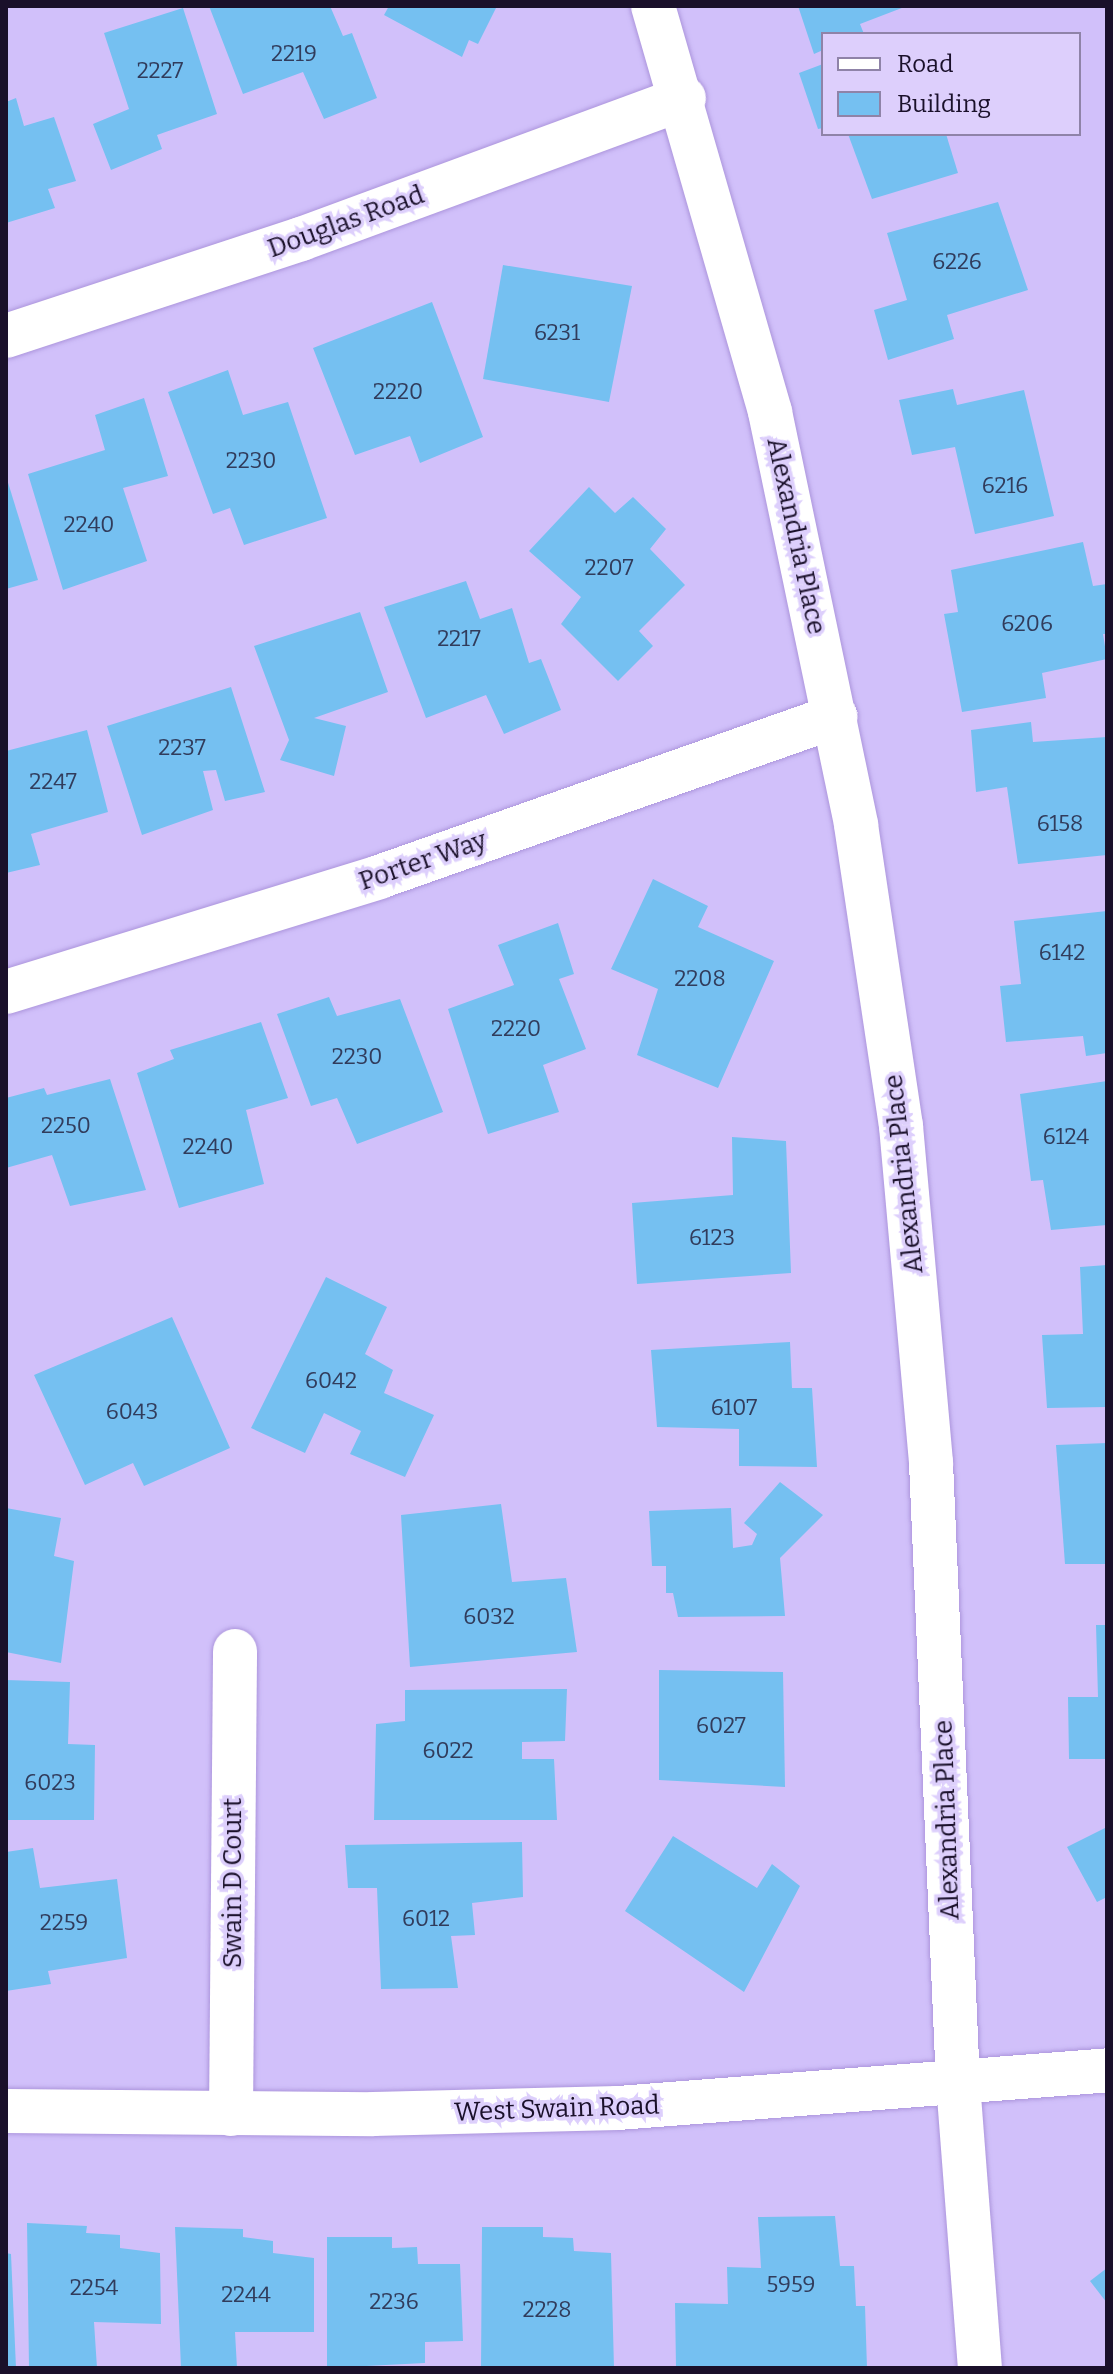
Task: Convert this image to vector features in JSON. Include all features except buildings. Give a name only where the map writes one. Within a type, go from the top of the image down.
[{"type":"street","name":"Alexandria Place","points":[[653,6],[684,98],[770,412],[835,716],[903,1141],[931,1463],[958,2083],[980,2368]]},
{"type":"street","name":"Douglas Road","points":[[6,336],[301,239],[684,98]]},
{"type":"street","name":"Porter Way","points":[[6,992],[379,877],[835,716]]},
{"type":"street","name":"Swain D Court","points":[[231,2114],[235,1651]]},
{"type":"street","name":"West Swain Road","points":[[6,2111],[231,2114],[618,2108],[1107,2070]]}]
